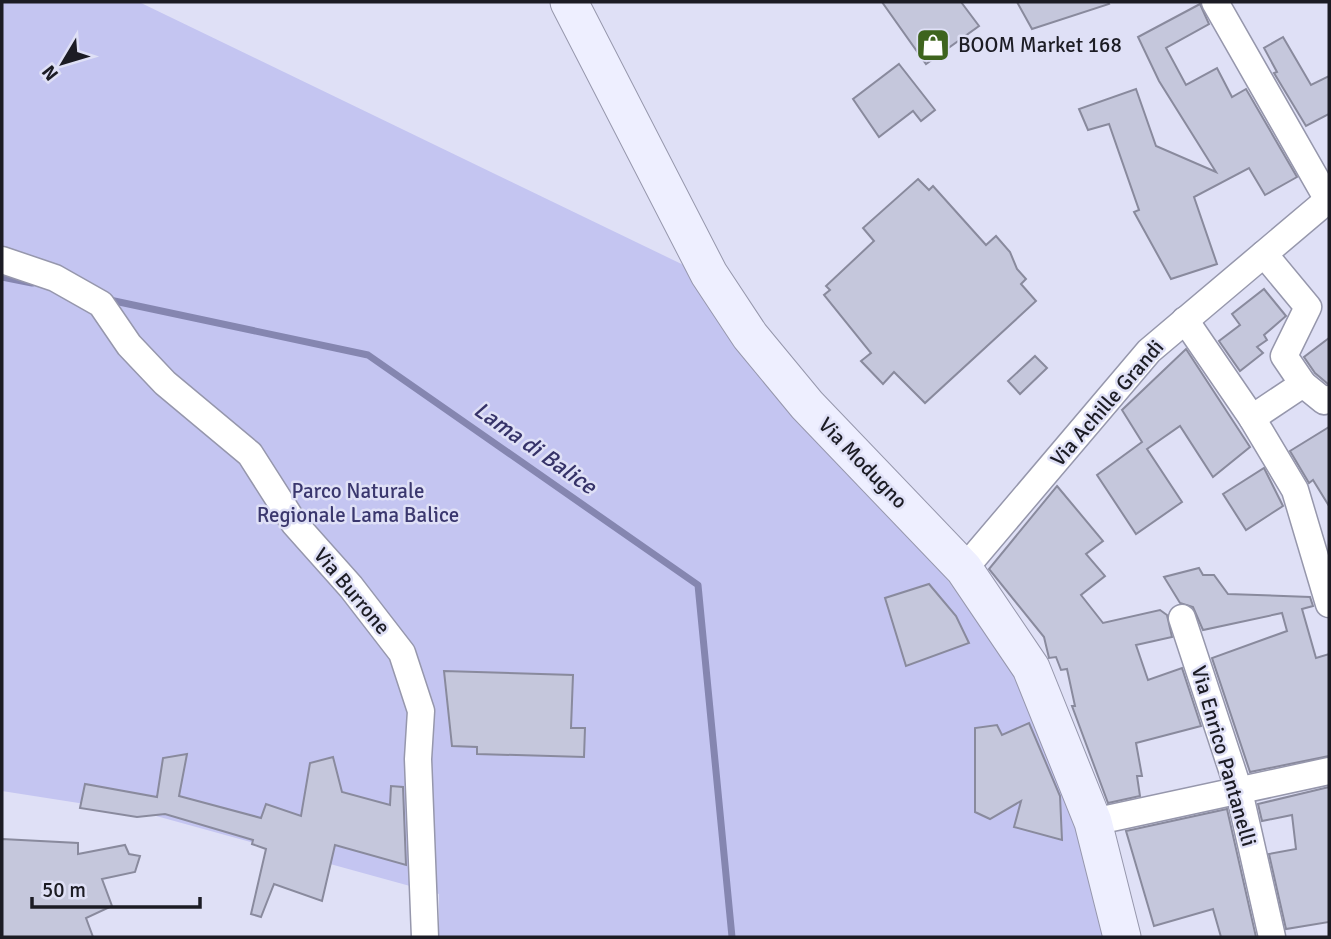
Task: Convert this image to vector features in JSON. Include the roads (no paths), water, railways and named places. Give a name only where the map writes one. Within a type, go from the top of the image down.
[{"type":"street","name":"Via Modugno","points":[[569,2],[709,274],[750,336],[807,405],[964,569],[1031,668],[1093,822],[1122,937]]},
{"type":"street","points":[[1215,2],[1329,199]]},
{"type":"street","name":"Via Achille Grandi","points":[[964,569],[1149,351],[1329,199]]},
{"type":"street","points":[[1264,254],[1308,307],[1284,356],[1303,384],[1324,401],[1329,399]]},
{"type":"street","name":"Via Burrone","points":[[2,260],[55,278],[101,304],[129,345],[165,383],[250,454],[294,523],[351,587],[402,653],[421,711],[418,772],[425,937]]},
{"type":"street","points":[[1185,320],[1252,418],[1295,490],[1329,604]]},
{"type":"street","points":[[1252,418],[1303,384]]},
{"type":"street","name":"Via Enrico Pantanelli","points":[[1182,618],[1239,791],[1272,937]]},
{"type":"street","points":[[1093,822],[1329,771]]},
{"type":"waterway","name":"Lama di Balice","points":[[2,277],[32,283]]},
{"type":"waterway","name":"Lama di Balice","points":[[105,299],[368,355],[698,585],[732,937]]},
{"type":"place","name":"BOOM Market 168","points":[[933,45]]},
{"type":"park label","name":"Parco Naturale Regionale Lama Balice","points":[[358,503]]}]
